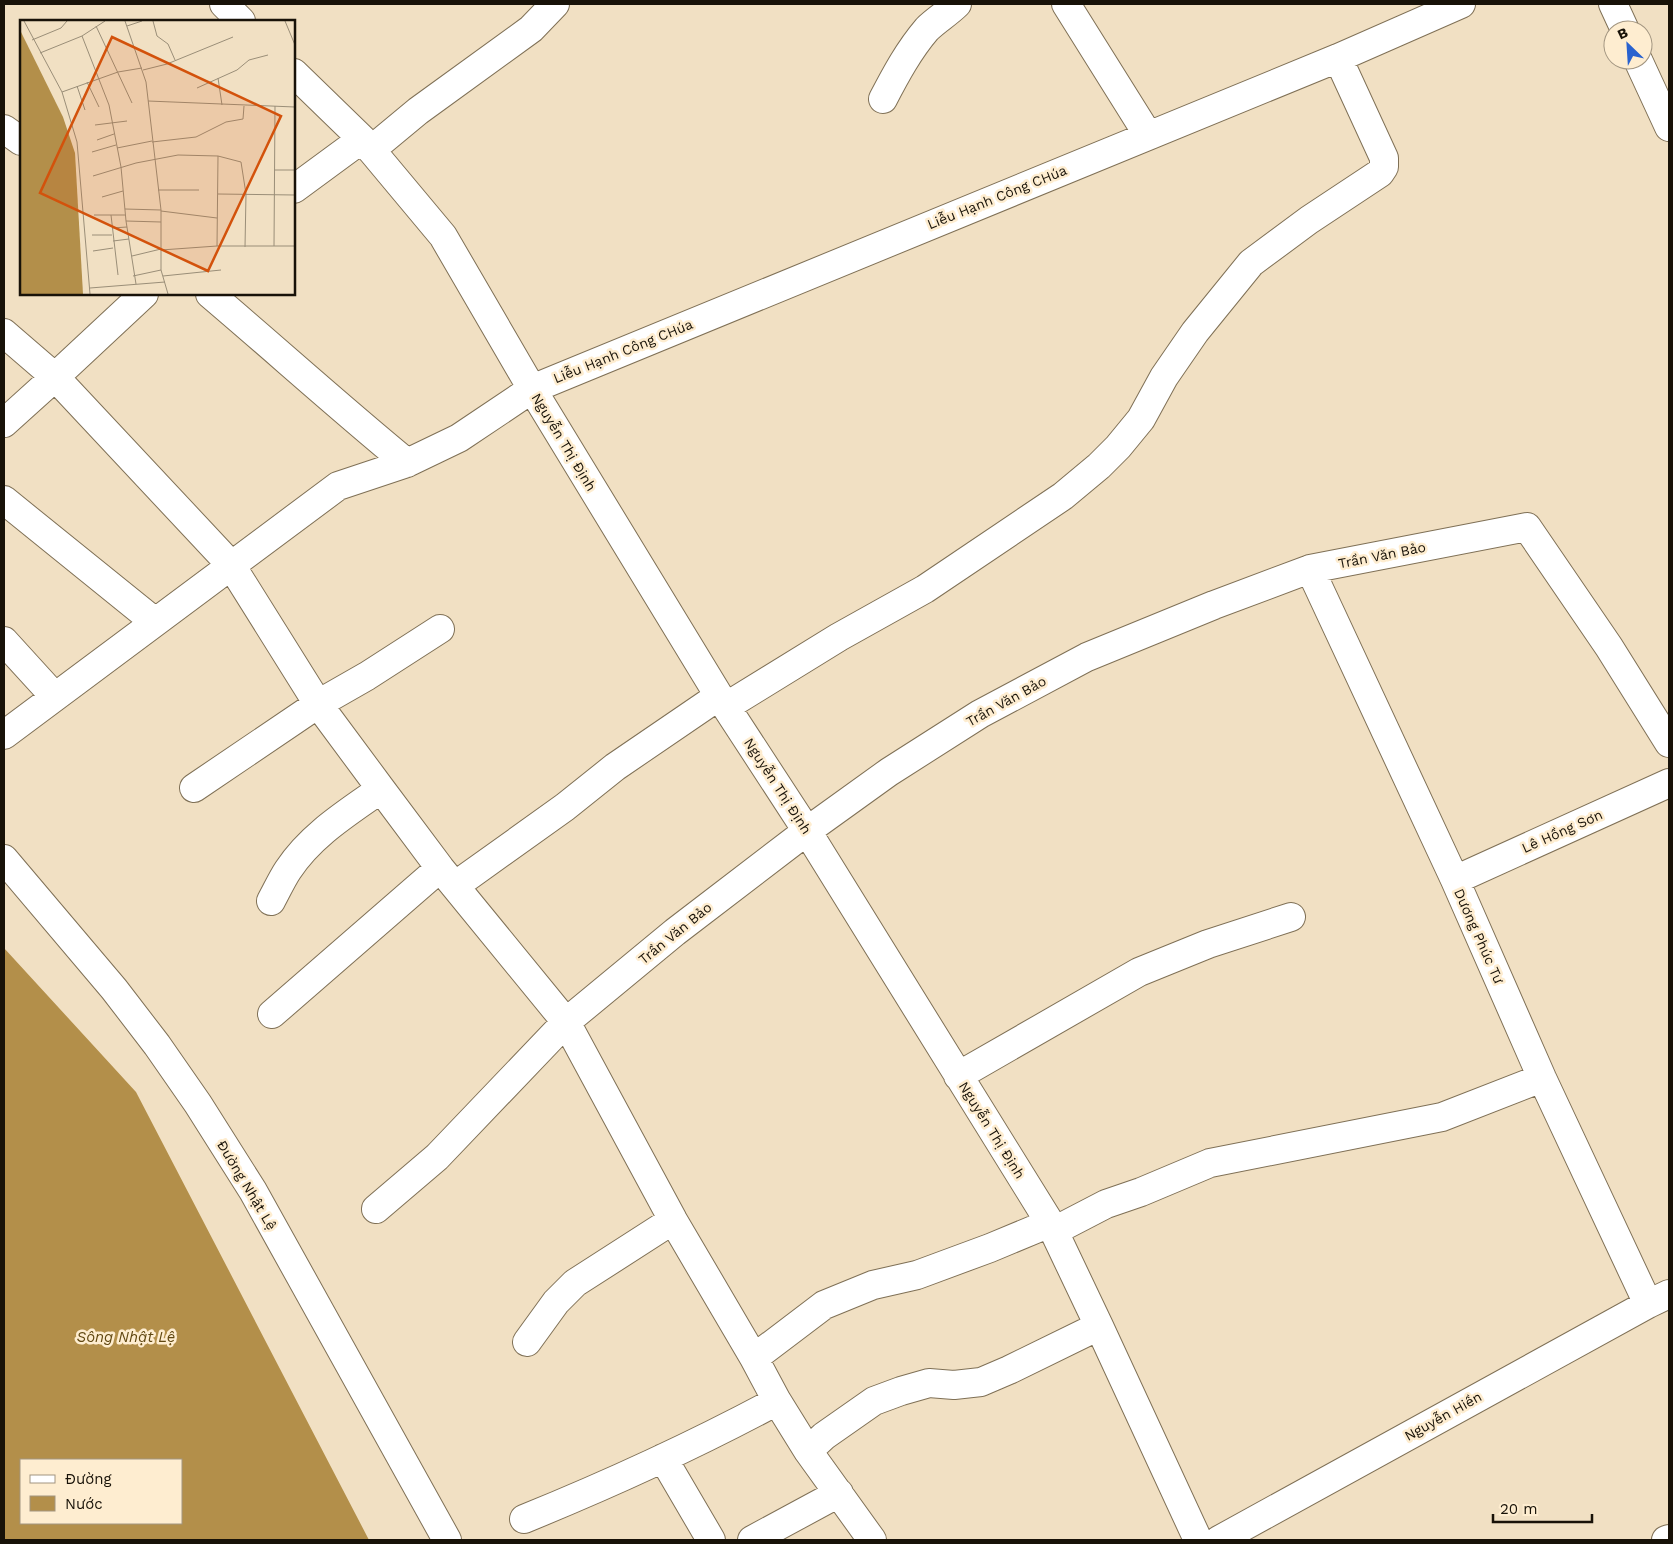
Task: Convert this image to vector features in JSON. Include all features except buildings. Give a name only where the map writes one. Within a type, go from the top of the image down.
[{"type":"street","points":[[224,4],[240,20]]},
{"type":"street","points":[[295,188],[418,112],[530,29],[554,4]]},
{"type":"street","points":[[883,99],[902,63],[929,27],[957,4]]},
{"type":"street","points":[[1066,4],[1148,135]]},
{"type":"street","name":"Liễu Hạnh Công CHúa","points":[[4,735],[338,486],[406,463],[459,438],[532,389],[1338,58],[1461,4]]},
{"type":"street","points":[[1613,4],[1620,20]]},
{"type":"street","points":[[272,1014],[448,876],[564,807],[615,767],[723,701],[924,589],[1063,496],[1099,466],[1141,419],[1164,377],[1195,332],[1251,263],[1309,220],[1380,174],[1384,167],[1384,158],[1338,58]]},
{"type":"street","points":[[1643,70],[1669,127]]},
{"type":"street","name":"Nguyễn Thị Định","points":[[295,74],[367,145],[443,236],[532,389],[723,701],[807,831],[1052,1227],[1100,1326],[1198,1540]]},
{"type":"street","points":[[4,129],[20,140]]},
{"type":"street","points":[[4,423],[143,295]]},
{"type":"street","points":[[211,295],[406,463]]},
{"type":"street","points":[[4,333],[55,377],[231,565],[318,704],[448,876],[566,1022],[673,1220],[777,1401],[808,1451],[872,1540]]},
{"type":"street","points":[[4,500],[155,622]]},
{"type":"street","name":"Trần Văn Bảo","points":[[376,1209],[437,1158],[566,1022],[675,932],[807,831],[889,772],[980,714],[1088,657],[1214,605],[1310,569],[1527,526],[1609,647],[1669,744]]},
{"type":"street","name":"Dương Phúc Tư","points":[[1310,569],[1455,880],[1542,1078],[1658,1299]]},
{"type":"street","points":[[194,788],[318,704],[368,676],[440,629]]},
{"type":"street","points":[[4,640],[55,697]]},
{"type":"street","name":"Lê Hồng Sơn","points":[[1455,880],[1669,783]]},
{"type":"street","points":[[271,900],[288,869],[312,840],[329,825],[381,789]]},
{"type":"street","name":"Đường Nhật Lệ","points":[[4,859],[114,989],[157,1045],[198,1104],[253,1191],[447,1540]]},
{"type":"street","points":[[958,1076],[1139,972],[1208,944],[1291,917]]},
{"type":"street","points":[[754,1358],[824,1306],[873,1285],[917,1275],[1052,1227],[1210,1163],[1442,1116],[1542,1078]]},
{"type":"street","points":[[527,1342],[556,1302],[575,1283],[673,1220]]},
{"type":"street","name":"Nguyễn Hiền","points":[[1219,1540],[1658,1299]]},
{"type":"street","points":[[808,1451],[824,1436],[874,1400],[929,1383],[954,1385],[981,1382],[1100,1326]]},
{"type":"street","points":[[524,1519],[591,1492],[722,1431],[777,1401]]},
{"type":"street","points":[[663,1458],[711,1540]]},
{"type":"street","points":[[752,1540],[839,1492]]},
{"type":"water","name":"Sông Nhật Lệ","points":[[4,948],[136,1092],[369,1540],[4,1540]]}]
